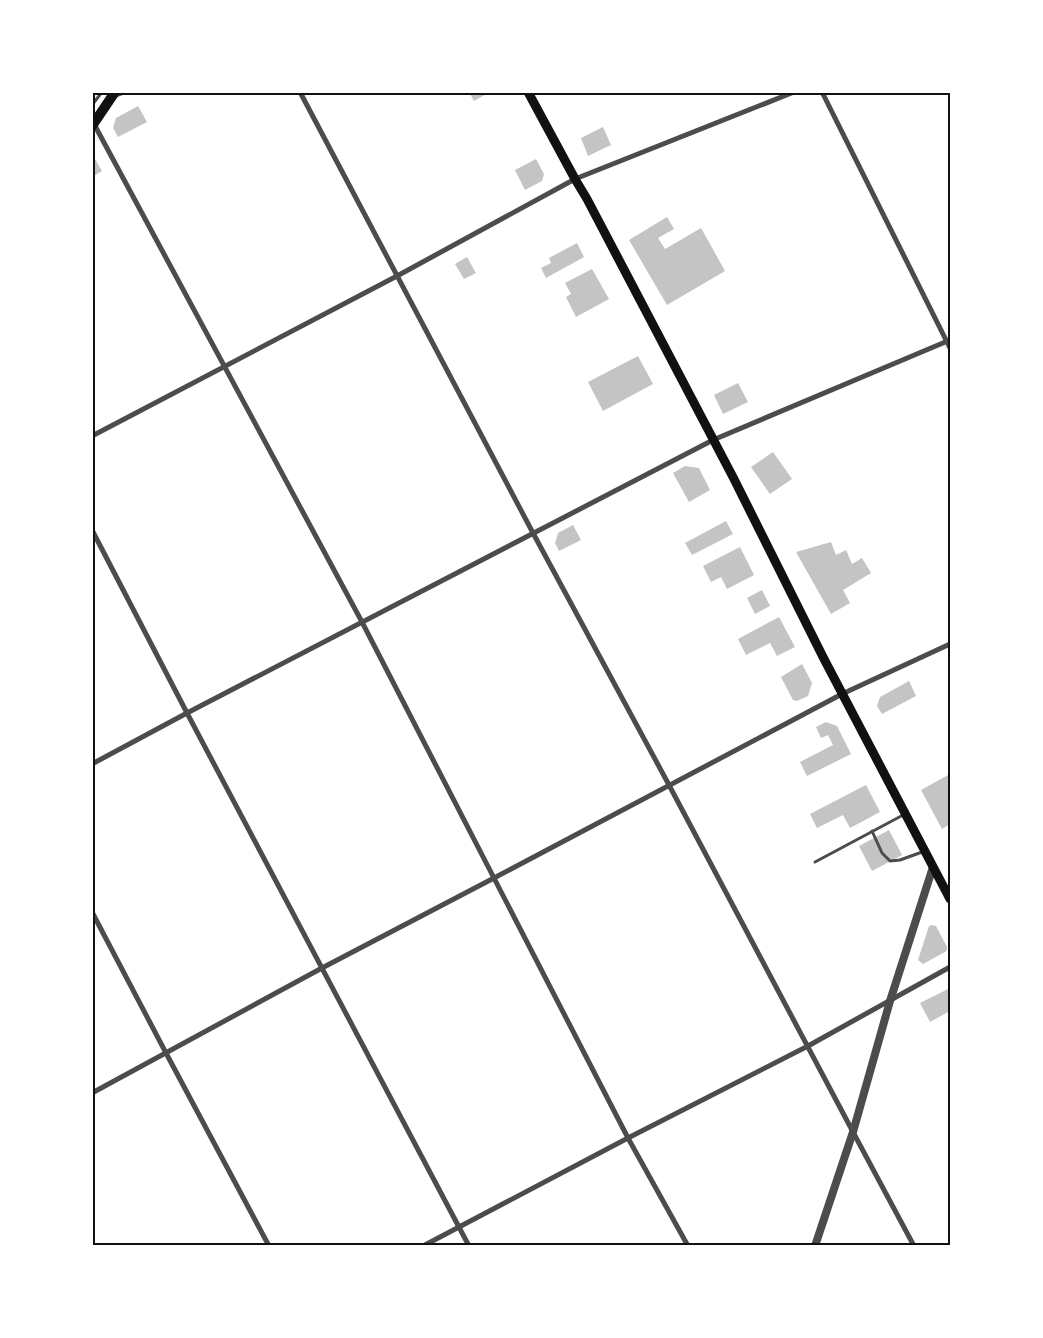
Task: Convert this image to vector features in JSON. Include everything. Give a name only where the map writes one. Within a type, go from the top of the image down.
[{"type":"main road","points":[[528,92],[587,198],[734,479],[818,648],[950,899]]},
{"type":"main road","points":[[93,124],[114,94]]},
{"type":"street","points":[[114,94],[124,92]]},
{"type":"street","points":[[300,92],[914,1246]]},
{"type":"street","points":[[92,436],[397,276],[575,179],[794,92]]},
{"type":"street","points":[[822,92],[949,340],[950,348]]},
{"type":"street","points":[[93,124],[362,622],[628,1138],[688,1246]]},
{"type":"street","points":[[92,764],[712,440],[949,340]]},
{"type":"street","points":[[92,530],[469,1246]]},
{"type":"street","points":[[92,1093],[322,968],[842,694],[950,644]]},
{"type":"street","points":[[815,1246],[853,1132],[890,1001],[933,867]]},
{"type":"street","points":[[92,912],[269,1246]]},
{"type":"street","points":[[423,1246],[808,1046],[950,967]]},
{"type":"lane","points":[[92,96],[95,92]]},
{"type":"lane","points":[[92,105],[102,92]]},
{"type":"lane","points":[[815,862],[905,814]]},
{"type":"lane","points":[[872,831],[882,853],[890,861],[900,860],[925,851]]},
{"type":"building","points":[[469,92],[490,92],[474,101]]},
{"type":"building","points":[[138,106],[147,122],[118,137],[113,128],[116,118]]},
{"type":"building","points":[[603,127],[611,145],[588,156],[581,138]]},
{"type":"building","points":[[92,154],[102,171],[92,177]]},
{"type":"building","points":[[536,159],[544,174],[542,181],[525,190],[515,170]]},
{"type":"building","points":[[667,217],[674,229],[658,238],[665,249],[701,228],[725,271],[667,305],[629,240]]},
{"type":"building","points":[[577,243],[584,257],[546,278],[541,268],[551,263],[549,258]]},
{"type":"building","points":[[467,257],[476,273],[464,279],[455,264]]},
{"type":"building","points":[[592,269],[609,299],[576,317],[566,297],[571,294],[565,283]]},
{"type":"building","points":[[638,356],[653,384],[603,411],[588,382]]},
{"type":"building","points":[[738,383],[748,402],[723,414],[714,395]]},
{"type":"building","points":[[773,452],[792,479],[770,494],[751,467]]},
{"type":"building","points":[[685,466],[699,468],[710,490],[689,502],[673,473]]},
{"type":"building","points":[[726,521],[733,534],[692,555],[685,543]]},
{"type":"building","points":[[573,525],[581,540],[559,551],[555,543],[558,533]]},
{"type":"building","points":[[831,542],[836,555],[846,550],[852,564],[862,558],[871,573],[843,590],[850,603],[831,614],[796,552]]},
{"type":"building","points":[[740,547],[754,575],[727,589],[721,577],[711,582],[703,566]]},
{"type":"building","points":[[762,590],[770,606],[755,614],[747,598]]},
{"type":"building","points":[[779,617],[795,647],[777,656],[770,643],[746,655],[738,639]]},
{"type":"building","points":[[802,664],[812,683],[808,696],[797,701],[793,700],[781,677]]},
{"type":"building","points":[[909,681],[916,696],[882,714],[877,706],[880,697]]},
{"type":"building","points":[[826,722],[837,726],[851,754],[807,776],[800,762],[833,745],[828,735],[821,738],[816,727]]},
{"type":"building","points":[[950,774],[950,824],[942,829],[921,790]]},
{"type":"building","points":[[866,785],[880,812],[850,828],[843,815],[817,828],[810,814]]},
{"type":"building","points":[[889,830],[902,855],[872,871],[859,846]]},
{"type":"building","points":[[929,926],[936,926],[947,950],[923,964],[918,960]]},
{"type":"building","points":[[950,988],[950,1011],[930,1022],[920,1003]]}]
